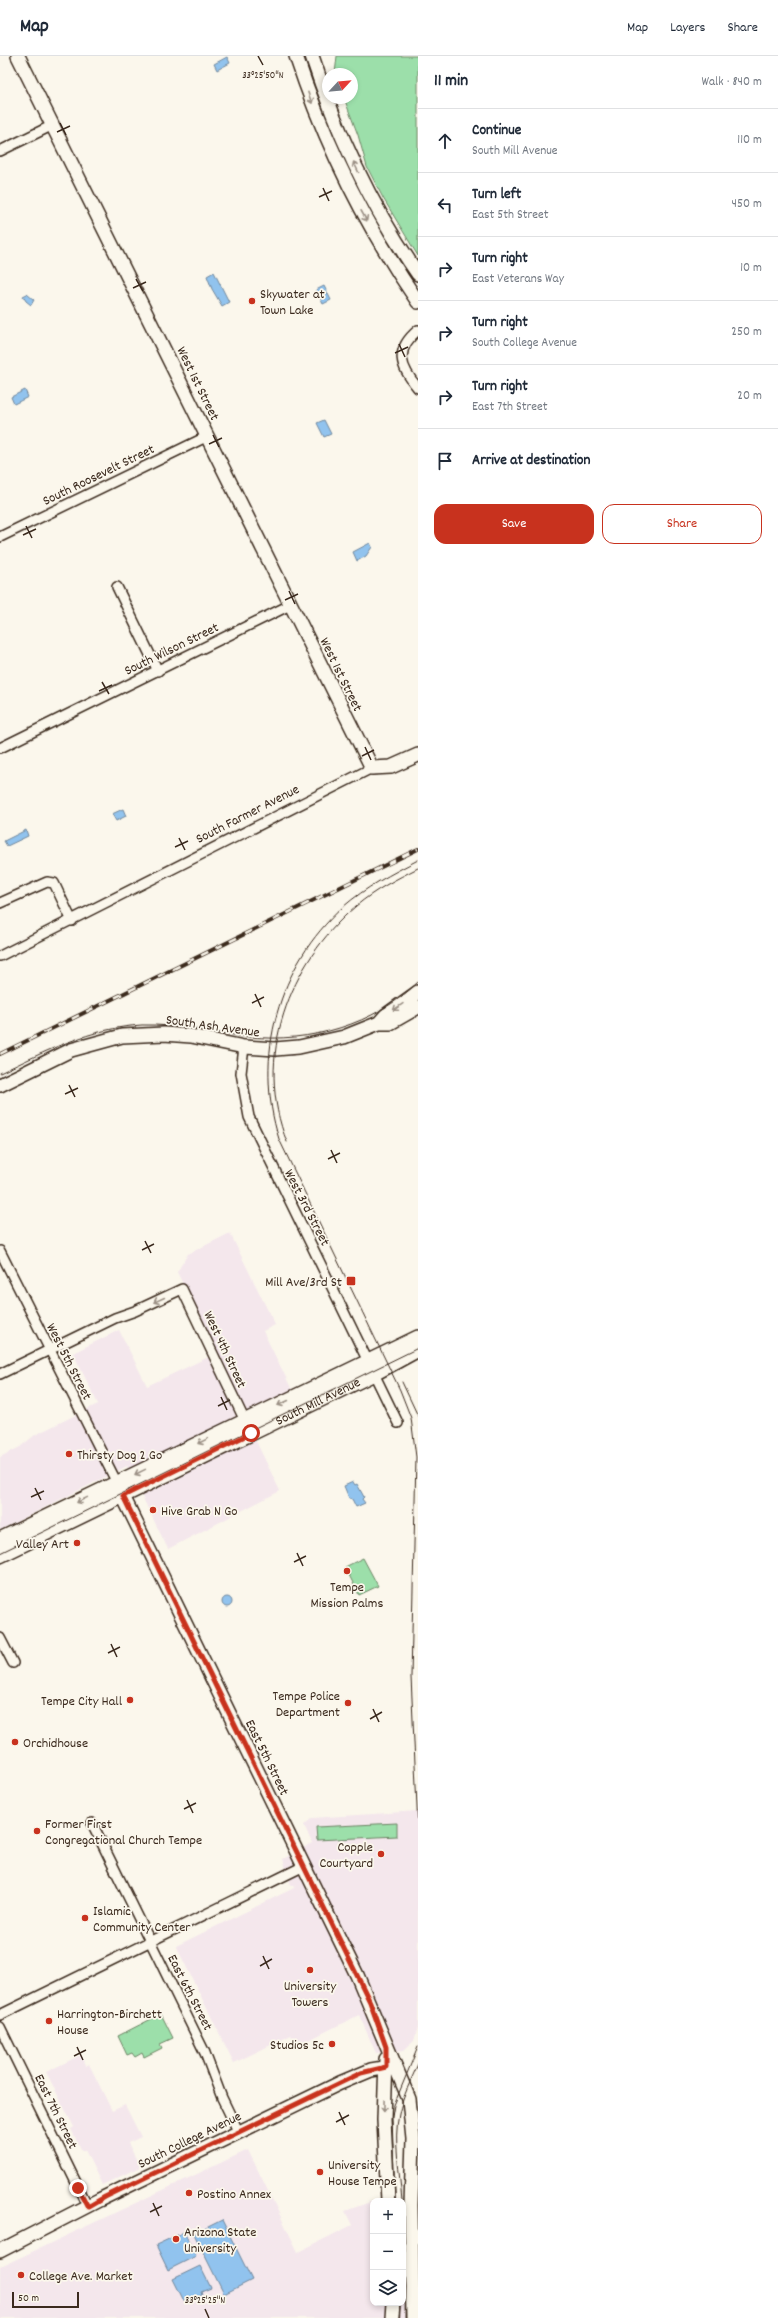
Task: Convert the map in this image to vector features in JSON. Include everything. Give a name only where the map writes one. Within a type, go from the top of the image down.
[{"type":"main road","name":"South Mill Avenue","points":[[0,1540],[224,1446],[372,1368],[418,1338]]},
{"type":"main road","name":"South Mill Avenue","points":[[0,1555],[245,1421],[418,1349]]},
{"type":"main road","points":[[224,1446],[228,1438],[244,1429],[245,1421]]},
{"type":"street","name":"West 1st Street","points":[[18,56],[372,768]]},
{"type":"street","points":[[296,56],[328,144],[356,201],[388,258],[418,302]]},
{"type":"street","points":[[312,56],[330,108],[364,183],[394,237],[418,274]]},
{"type":"street","points":[[0,151],[53,125]]},
{"type":"street","points":[[418,330],[407,341],[402,358],[404,368],[418,388]]},
{"type":"street","name":"South Roosevelt Street","points":[[0,537],[208,436]]},
{"type":"street","points":[[118,587],[158,671]]},
{"type":"street","name":"South Wilson Street","points":[[0,748],[290,605]]},
{"type":"street","name":"South Farmer Avenue","points":[[0,956],[72,921],[372,768],[391,767],[418,755]]},
{"type":"street","points":[[0,903],[46,882],[54,883],[72,921]]},
{"type":"street","name":"South Ash Avenue","points":[[379,1023],[386,1015],[418,992]]},
{"type":"street","name":"South Ash Avenue","points":[[0,1085],[71,1050],[122,1036],[151,1034],[191,1036],[244,1047],[275,1049],[308,1046],[344,1037],[379,1023],[390,1023],[418,1007]]},
{"type":"street","name":"West 3rd Street","points":[[244,1047],[241,1073],[249,1117],[398,1423]]},
{"type":"street","name":"West 5th Street","points":[[0,1251],[120,1490]]},
{"type":"street","name":"West 4th Street","points":[[49,1350],[115,1318],[136,1311],[182,1289],[245,1421]]},
{"type":"street","points":[[0,1374],[49,1350]]},
{"type":"street","name":"East 5th Street","points":[[120,1490],[370,2002],[386,2047],[390,2066],[384,2120],[388,2198]]},
{"type":"street","points":[[0,1638],[13,1663]]},
{"type":"street","name":"East 6th Street","points":[[92,1823],[205,2053],[222,2098],[239,2133]]},
{"type":"street","points":[[0,2015],[304,1866]]},
{"type":"street","name":"East 7th Street","points":[[0,2027],[88,2207]]},
{"type":"street","points":[[390,2066],[409,2099],[412,2126],[411,2205],[413,2318]]},
{"type":"street","name":"South College Avenue","points":[[0,2251],[105,2197],[361,2073],[390,2066]]},
{"type":"street","points":[[392,2318],[393,2306]]},
{"type":"shaded area","points":[[230,1233],[275,1325],[263,1331],[292,1390],[243,1414],[280,1491],[168,1549],[127,1466],[0,1530],[0,1457],[20,1447],[35,1435],[98,1404],[73,1353],[119,1330],[147,1386],[217,1353],[177,1272],[188,1254]]},
{"type":"shaded area","points":[[418,1811],[418,2027],[414,2041],[404,2050],[376,2053],[359,2015],[297,2046],[291,2035],[234,2063],[176,1946],[296,1887],[291,1885],[283,1859],[312,1843],[304,1825],[312,1818]]},
{"type":"shaded area","points":[[81,2055],[86,2066],[89,2064],[112,2111],[125,2105],[141,2137],[128,2143],[140,2167],[102,2185],[85,2150],[82,2151],[71,2129],[74,2127],[46,2072]]},
{"type":"shaded area","name":"Arizona State University","points":[[248,2150],[298,2252],[352,2225],[345,2211],[370,2202],[370,2306],[406,2306],[406,2202],[418,2202],[418,2318],[0,2318],[0,2267]]},
{"type":"green space","points":[[337,56],[418,56],[418,256],[383,198],[367,167],[358,135],[346,104],[358,104],[358,68],[336,68]]},
{"type":"green space","points":[[363,1558],[378,1586],[359,1595],[345,1567]]},
{"type":"green space","points":[[397,1823],[397,1836],[317,1840],[316,1827]]},
{"type":"green space","points":[[161,2014],[173,2038],[160,2044],[162,2048],[144,2057],[142,2053],[135,2057],[132,2053],[127,2055],[118,2036]]},
{"type":"water","points":[[227,57],[230,63],[217,70],[214,64]]},
{"type":"water","points":[[214,272],[229,302],[222,306],[212,289],[207,276]]},
{"type":"water","points":[[324,286],[331,300],[323,304],[316,290]]},
{"type":"water","points":[[27,294],[34,300],[31,305],[23,296]]},
{"type":"water","points":[[25,390],[28,397],[14,404],[11,397]]},
{"type":"water","points":[[324,420],[331,434],[324,437],[317,423]]},
{"type":"water","points":[[370,543],[372,547],[366,556],[357,561],[353,552]]},
{"type":"water","points":[[123,809],[126,816],[116,821],[112,814]]},
{"type":"water","points":[[26,830],[28,836],[7,846],[4,841]]},
{"type":"water","points":[[353,1482],[355,1485],[357,1484],[364,1497],[362,1499],[365,1503],[356,1507],[352,1499],[349,1498],[344,1486]]},
{"type":"water","points":[[225,1597],[229,1597],[232,1602],[229,1607],[225,1607],[222,1604],[222,1600]]},
{"type":"water","points":[[222,2220],[252,2280],[224,2294],[194,2234]]},
{"type":"water","points":[[184,2232],[196,2256],[168,2270],[156,2245]]},
{"type":"water","points":[[200,2266],[211,2288],[201,2292],[202,2295],[185,2303],[173,2279]]},
{"type":"tram line","points":[[418,860],[370,887],[343,907],[321,930],[302,956],[287,984],[277,1014],[271,1045],[269,1076],[272,1108],[279,1139],[400,1390],[411,1418],[416,1457],[411,1677],[418,1829]]},
{"type":"tram line","points":[[287,1142],[277,1110],[274,1078],[276,1045],[284,1014],[296,984],[312,955],[332,929],[356,906],[378,890],[418,868]]},
{"type":"tram line","points":[[0,1073],[69,1042],[86,1036],[123,1027],[156,1025],[250,1037],[272,1038],[318,1034],[362,1020],[382,1010],[401,997],[418,982]]},
{"type":"tram line","points":[[0,1553],[418,1348]]},
{"type":"tram line","points":[[402,1382],[418,1416]]},
{"type":"tram line","points":[[395,2198],[392,2117],[394,2105],[418,2047]]},
{"type":"tram line","points":[[402,2198],[397,2146],[397,2124],[407,2088],[418,2064]]},
{"type":"tram line","points":[[403,2234],[406,2287],[405,2318]]},
{"type":"tram line","points":[[399,2318],[400,2306]]},
{"type":"railway","points":[[0,1054],[418,849]]},
{"type":"place","name":"Skywater at Town Lake","points":[[252,301]]},
{"type":"place","name":"Mill Ave/3rd St","points":[[351,1281]]},
{"type":"place","name":"Thirsty Dog 2 Go","points":[[69,1454]]},
{"type":"place","name":"Hive Grab N Go","points":[[153,1510]]},
{"type":"place","name":"Valley Art","points":[[77,1543]]},
{"type":"place","name":"Tempe Mission Palms","points":[[347,1571]]},
{"type":"place","name":"Tempe City Hall","points":[[130,1700]]},
{"type":"place","name":"Tempe Police Department","points":[[348,1703]]},
{"type":"place","name":"Orchidhouse","points":[[15,1742]]},
{"type":"place","name":"Former First Congregational Church Tempe","points":[[37,1831]]},
{"type":"place","name":"Copple Courtyard","points":[[381,1854]]},
{"type":"place","name":"Islamic Community Center","points":[[85,1918]]},
{"type":"place","name":"University Towers","points":[[310,1970]]},
{"type":"place","name":"Harrington-Birchett House","points":[[49,2021]]},
{"type":"place","name":"Studios 5c","points":[[332,2044]]},
{"type":"place","name":"University House Tempe","points":[[320,2172]]},
{"type":"place","name":"Postino Annex","points":[[189,2193]]},
{"type":"place","name":"Arizona State University","points":[[176,2239]]},
{"type":"place","name":"College Ave. Market","points":[[21,2275]]},
{"type":"route","points":[[78,2188],[88,2207],[105,2197],[361,2073],[386,2067],[386,2047],[382,2031],[358,1975],[123,1496],[251,1433]]}]
